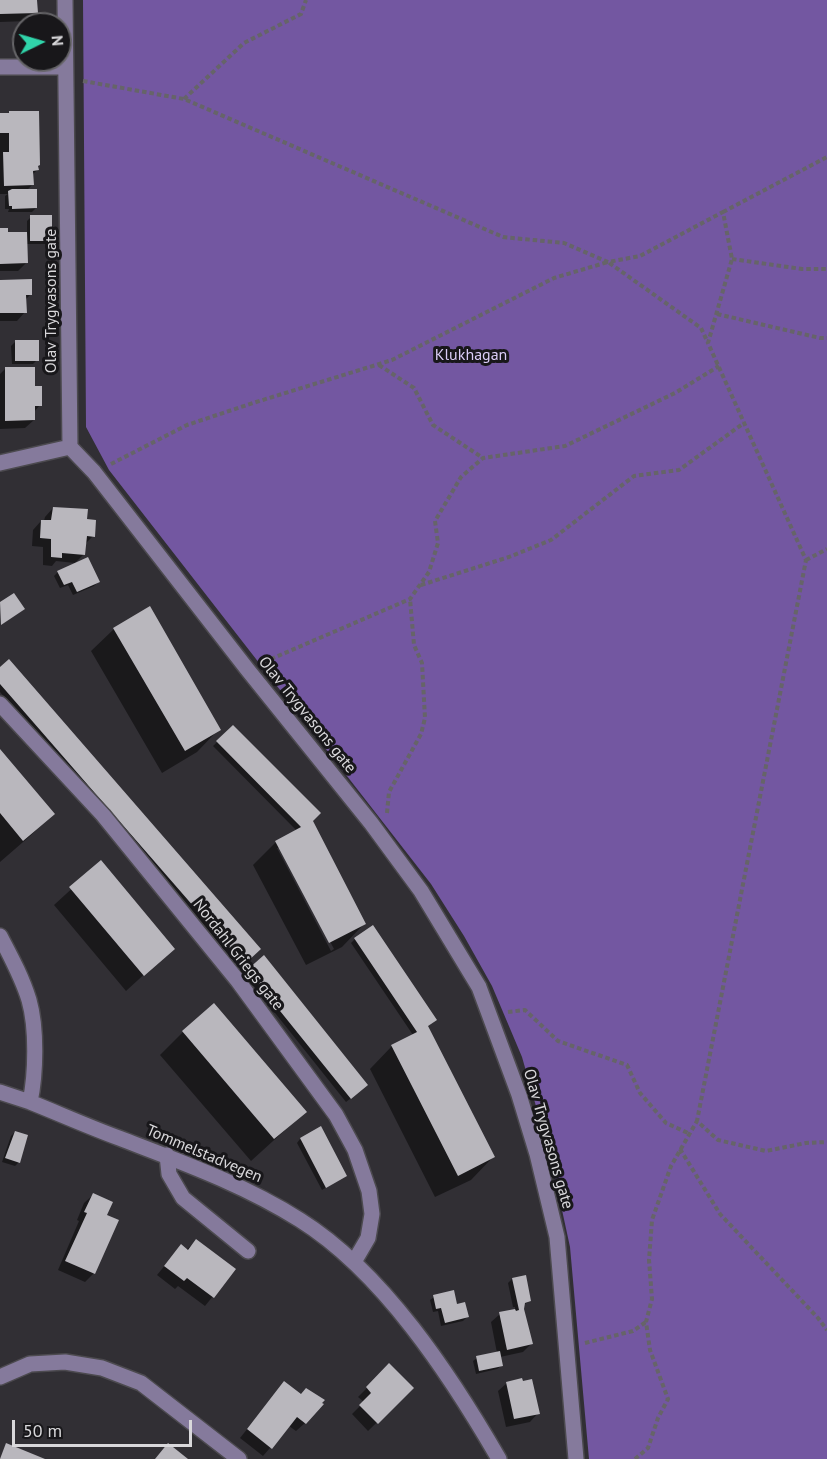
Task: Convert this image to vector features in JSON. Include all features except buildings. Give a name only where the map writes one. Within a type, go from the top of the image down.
[{"type":"street","name":"Olav Trygvasons gate","points":[[66,72],[70,447],[94,472],[247,669],[371,823],[421,891],[479,987],[519,1095],[537,1154],[557,1237],[576,1459]]},
{"type":"street","points":[[0,463],[70,447]]},
{"type":"street","name":"Nordahl Griegs gate","points":[[0,704],[103,815],[238,981],[336,1115],[355,1150],[369,1191],[372,1214],[368,1238],[354,1262]]},
{"type":"street","points":[[0,936],[16,965],[30,1002],[34,1043],[34,1082],[30,1102]]},
{"type":"street","name":"Tommelstadvegen","points":[[0,1092],[239,1185],[302,1221],[354,1262],[407,1321],[465,1400],[499,1459]]},
{"type":"street","points":[[166,1155],[169,1174],[183,1198],[248,1251]]},
{"type":"street","points":[[0,1377],[30,1364],[65,1362],[102,1368],[141,1383],[238,1459]]},
{"type":"path","points":[[184,99],[244,43],[301,14],[306,0]]},
{"type":"path","points":[[66,72],[184,99],[503,237],[564,243],[608,262],[701,328],[806,560],[697,1121],[671,1166],[652,1220],[649,1260],[652,1299],[646,1322],[650,1350],[668,1399],[658,1418],[648,1448],[635,1459]]},
{"type":"path","points":[[94,472],[187,426],[392,360],[554,278],[608,262],[640,256],[827,157]]},
{"type":"path","points":[[708,343],[732,259],[723,212]]},
{"type":"path","points":[[732,259],[827,269]]},
{"type":"path","points":[[717,314],[827,338]]},
{"type":"path","points":[[378,364],[414,388],[433,425],[483,458]]},
{"type":"path","points":[[247,669],[410,599],[429,572],[438,543],[435,521],[461,477],[483,458],[565,446],[675,393],[719,366]]},
{"type":"path","points":[[419,586],[551,540],[634,476],[679,470],[744,423]]},
{"type":"path","points":[[806,560],[827,549]]},
{"type":"path","points":[[371,823],[386,816],[389,792],[421,734],[425,718],[422,663],[414,645],[410,599]]},
{"type":"path","points":[[492,1020],[510,1011],[525,1010],[558,1041],[627,1065],[640,1093],[666,1123],[688,1133]]},
{"type":"path","points":[[697,1121],[718,1140],[766,1151],[806,1143],[827,1142]]},
{"type":"path","points":[[680,1149],[720,1214],[827,1330]]},
{"type":"path","points":[[565,1349],[633,1331],[646,1322]]},
{"type":"green space","name":"Klukhagan","points":[[83,0],[827,0],[827,1459],[589,1459],[570,1247],[551,1159],[522,1057],[492,986],[431,884],[109,470],[86,427]]}]
